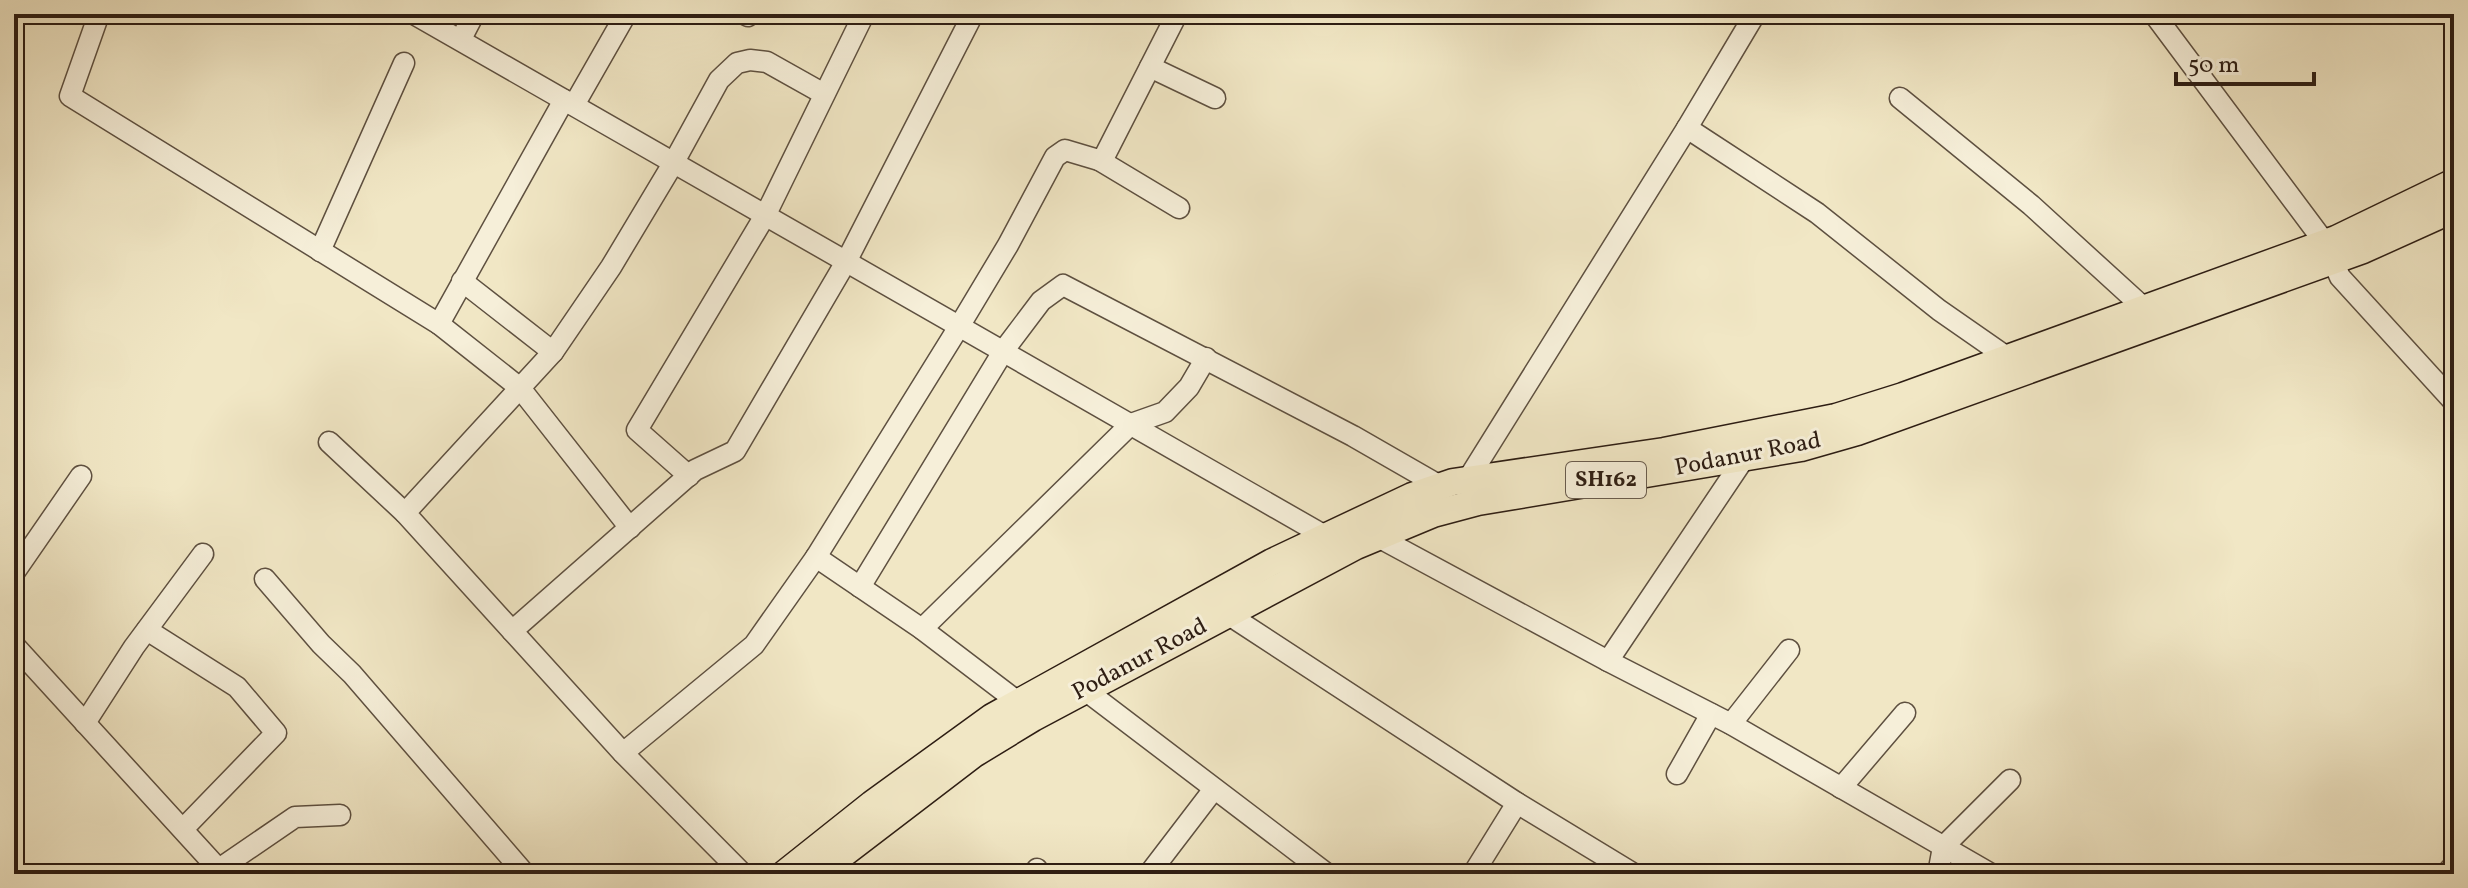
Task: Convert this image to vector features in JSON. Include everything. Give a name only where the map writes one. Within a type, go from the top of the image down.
[{"type":"main road","points":[[797,873],[945,750],[1018,702],[1272,562],[1330,546],[1412,496],[1468,479],[1664,451],[1836,417],[1903,396],[2144,308],[2328,252],[2454,182]]},
{"type":"main road","name":"Podanur Road","points":[[797,873],[974,754],[1226,613],[1330,546],[1378,537],[1433,514],[1478,502],[1801,448],[1857,432],[2328,252],[2454,209]]},
{"type":"street","points":[[99,14],[70,96],[439,324],[520,388],[630,528]]},
{"type":"street","points":[[414,14],[1004,350],[1330,546]]},
{"type":"street","points":[[461,39],[474,14]]},
{"type":"street","points":[[439,324],[569,102],[626,14]]},
{"type":"street","points":[[689,476],[637,430],[766,214],[864,14]]},
{"type":"street","points":[[512,631],[689,476],[735,451],[847,260],[973,14]]},
{"type":"street","points":[[1099,160],[1102,161],[1177,14]]},
{"type":"street","points":[[1468,479],[1755,14]]},
{"type":"street","points":[[2154,14],[2328,252],[2340,277],[2454,402]]},
{"type":"street","points":[[405,513],[553,352],[611,267],[719,80],[737,63],[750,60],[767,62],[824,94]]},
{"type":"street","points":[[320,251],[404,63]]},
{"type":"street","points":[[1150,67],[1215,98]]},
{"type":"street","points":[[1900,98],[2031,205],[2144,308]]},
{"type":"street","points":[[1687,128],[1817,213],[1939,310],[2008,358]]},
{"type":"street","points":[[623,753],[754,645],[816,557],[960,325],[1008,245],[1055,157],[1065,150],[1099,160],[1179,208]]},
{"type":"street","points":[[462,281],[553,352]]},
{"type":"street","points":[[860,587],[1004,350],[1041,301],[1063,285],[1353,436],[1440,486]]},
{"type":"street","points":[[922,629],[1131,424],[1165,412],[1189,387],[1206,358]]},
{"type":"street","points":[[329,442],[405,513],[623,753],[743,874]]},
{"type":"street","points":[[1608,661],[1745,457]]},
{"type":"street","points":[[14,573],[81,476]]},
{"type":"street","points":[[1378,537],[1731,724],[1991,874]]},
{"type":"street","points":[[85,723],[147,630],[203,554]]},
{"type":"street","points":[[816,557],[922,629],[1018,702]]},
{"type":"street","points":[[265,579],[321,644],[352,674],[525,874]]},
{"type":"street","points":[[1226,613],[1517,803],[1634,874]]},
{"type":"street","points":[[147,630],[237,687],[276,733],[183,829]]},
{"type":"street","points":[[14,645],[221,872],[295,817],[340,815]]},
{"type":"street","points":[[1731,724],[1789,650]]},
{"type":"street","points":[[1085,690],[1327,874]]},
{"type":"street","points":[[1841,788],[1905,713]]},
{"type":"street","points":[[1677,774],[1711,714]]},
{"type":"street","points":[[1938,874],[1943,847],[2010,780]]},
{"type":"street","points":[[1149,874],[1214,789]]},
{"type":"street","points":[[1473,874],[1517,803]]},
{"type":"street","points":[[2446,874],[2454,865]]}]
